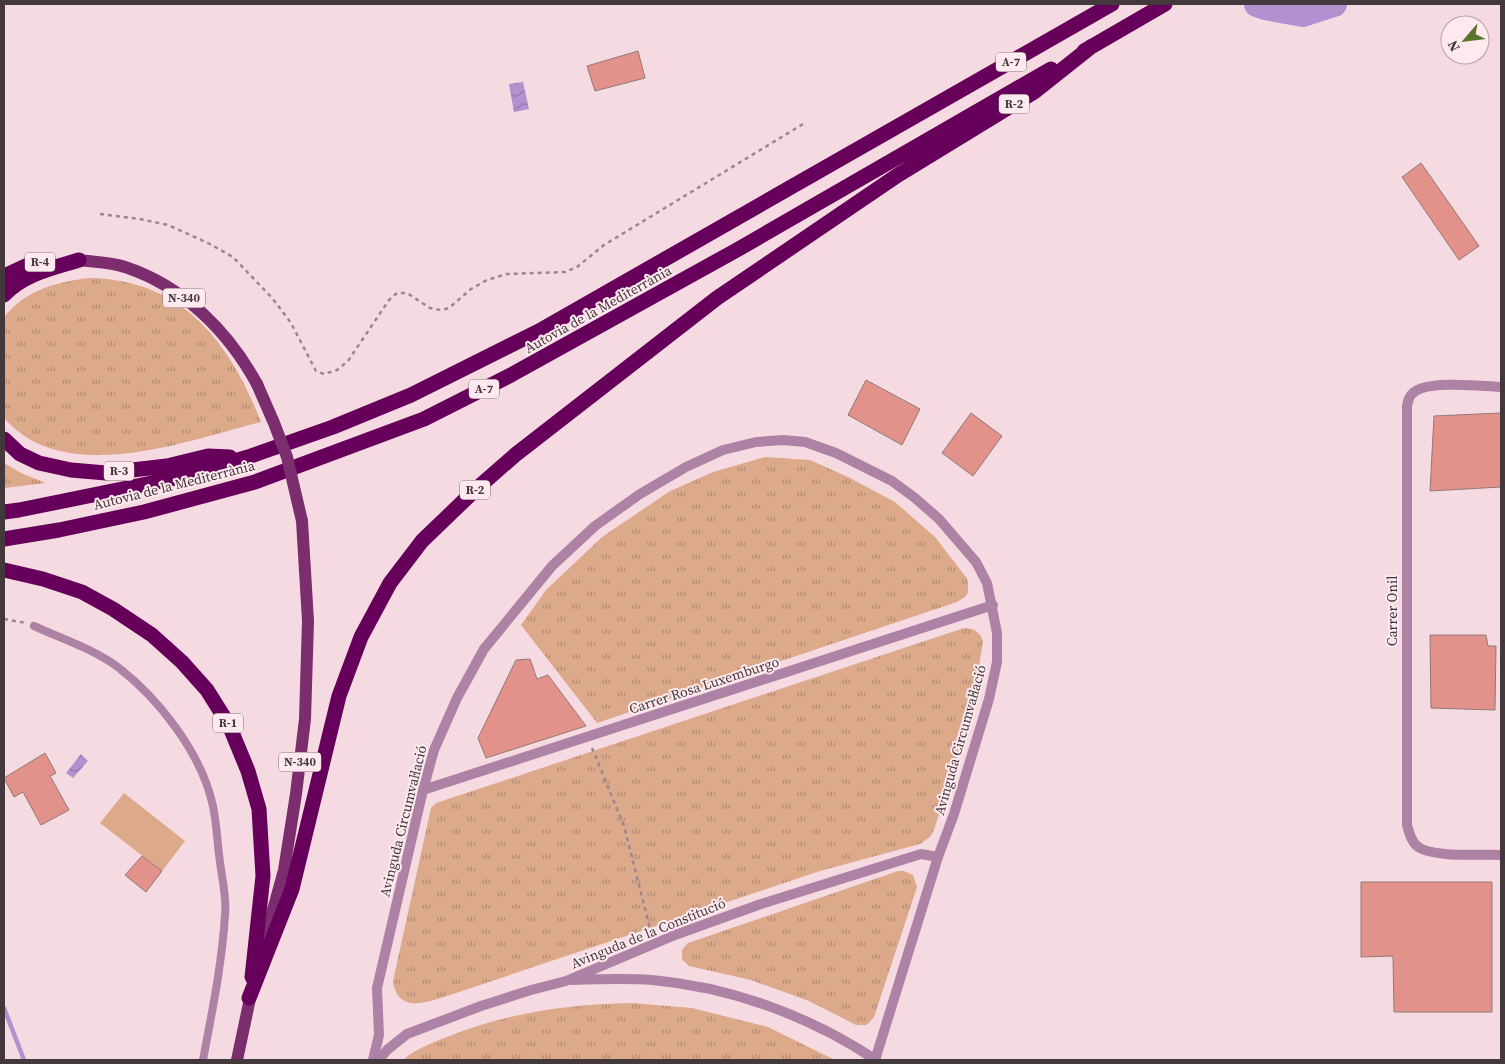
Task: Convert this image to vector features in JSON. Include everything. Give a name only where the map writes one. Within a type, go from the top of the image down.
[{"type":"highway","name":"Autovia de la Mediterrània","points":[[4,512],[181,477],[333,427],[411,395],[540,331],[1112,4]]},
{"type":"highway","name":"R-2","points":[[249,998],[292,889],[338,696],[357,645],[390,583],[422,541],[515,455],[717,298],[927,148],[1034,92],[1092,46],[1164,4]]},
{"type":"highway","name":"Autovia de la Mediterrània","points":[[4,539],[59,530],[144,512],[255,482],[424,419],[511,375],[735,251],[927,148]]},
{"type":"highway","name":"R-4","points":[[4,276],[30,264],[54,258],[79,260]]},
{"type":"highway","points":[[4,296],[8,290],[34,274],[79,260]]},
{"type":"highway","name":"R-3","points":[[4,439],[20,454],[39,463],[71,470],[106,473],[167,466],[208,456],[242,458]]},
{"type":"highway","name":"R-1","points":[[4,570],[43,579],[82,592],[152,634],[182,662],[207,690],[229,725],[248,771],[259,809],[263,876],[249,998]]},
{"type":"main road","name":"N-340","points":[[79,260],[123,266],[157,280],[175,290],[200,310],[226,337],[257,384],[274,423],[287,458],[302,521],[308,621],[305,719],[296,794],[284,870],[249,998],[237,1060]]},
{"type":"street","name":"Carrer Onil","points":[[1501,387],[1431,385],[1415,391],[1410,397],[1407,406],[1407,825],[1410,836],[1416,846],[1424,850],[1435,853],[1501,855]]},
{"type":"street","name":"Avinguda Circumval·lació","points":[[373,1060],[379,1035],[377,988],[423,790],[434,750],[457,698],[484,649],[552,566],[595,526],[640,494],[686,467],[723,450],[756,442],[783,440],[805,442],[836,453],[892,481],[933,514],[958,539],[976,562],[987,583],[997,633],[996,662],[989,699],[875,1060]]},
{"type":"street","name":"Carrer Rosa Luxemburgo","points":[[423,790],[992,605]]},
{"type":"street","name":"Avinguda de la Constitució","points":[[379,1060],[387,1050],[407,1034],[481,1006],[566,981],[654,943],[761,904],[901,859],[921,854],[938,857]]},
{"type":"street","points":[[566,981],[619,978],[654,980],[699,987],[748,999],[789,1013],[860,1049],[875,1060]]},
{"type":"lane","points":[[34,626],[94,653],[118,667],[141,686],[164,712],[186,743],[202,773],[212,802],[226,912],[217,987],[203,1060]]},
{"type":"path","points":[[100,214],[168,224],[233,257],[273,299],[291,323],[306,349],[313,367],[316,371],[324,374],[337,370],[348,361],[389,300],[398,293],[407,293],[430,308],[441,310],[449,308],[471,289],[487,280],[507,274],[565,272],[577,267],[604,245],[803,124]]},
{"type":"path","points":[[4,619],[34,626]]},
{"type":"path","points":[[587,737],[624,826],[654,943]]},
{"type":"green space","points":[[89,278],[122,281],[151,290],[176,303],[198,320],[234,366],[249,393],[261,422],[163,448],[127,453],[92,455],[59,451],[29,439],[4,418],[4,317],[22,300],[42,289],[65,282]]},
{"type":"green space","points":[[765,457],[810,460],[848,477],[895,502],[935,537],[966,577],[968,593],[957,602],[597,723],[521,625],[546,590],[602,537],[670,491],[713,472]]},
{"type":"green space","points":[[4,463],[21,473],[46,483],[4,488]]},
{"type":"green space","points":[[964,628],[976,631],[983,641],[973,706],[934,830],[930,837],[920,844],[820,871],[435,1000],[416,1003],[408,1002],[401,999],[396,992],[393,981],[431,808],[436,803]]},
{"type":"green space","points":[[124,793],[185,841],[162,871],[100,823]]},
{"type":"green space","points":[[898,871],[904,871],[913,875],[917,887],[874,1017],[866,1025],[856,1025],[809,1001],[751,980],[689,966],[682,959],[682,950],[688,943]]},
{"type":"green space","points":[[632,1003],[692,1008],[768,1027],[835,1060],[403,1060],[418,1049],[447,1037],[515,1016],[585,1005]]},
{"type":"water","points":[[523,82],[529,109],[514,112],[509,84]]},
{"type":"water","points":[[81,754],[88,761],[73,778],[66,773]]},
{"type":"building","points":[[638,51],[645,78],[595,91],[587,66]]},
{"type":"building","points":[[1421,163],[1479,246],[1459,260],[1402,177]]},
{"type":"building","points":[[866,380],[920,409],[902,445],[848,415]]},
{"type":"building","points":[[971,413],[1002,436],[973,476],[942,453]]},
{"type":"building","points":[[1501,413],[1501,487],[1430,491],[1434,416]]},
{"type":"building","points":[[1430,635],[1486,635],[1488,646],[1496,646],[1495,710],[1431,708]]},
{"type":"building","points":[[530,659],[537,679],[548,675],[586,726],[486,758],[478,738],[516,660]]},
{"type":"building","points":[[45,753],[56,773],[50,776],[69,810],[41,825],[23,792],[14,797],[4,778]]},
{"type":"building","points":[[142,856],[162,871],[146,892],[125,875]]},
{"type":"building","points":[[1361,882],[1492,882],[1492,1012],[1394,1012],[1393,956],[1361,957]]},
{"type":"waterway","points":[[1257,4],[1303,14],[1334,4]]},
{"type":"waterway","points":[[4,1008],[24,1060]]}]
